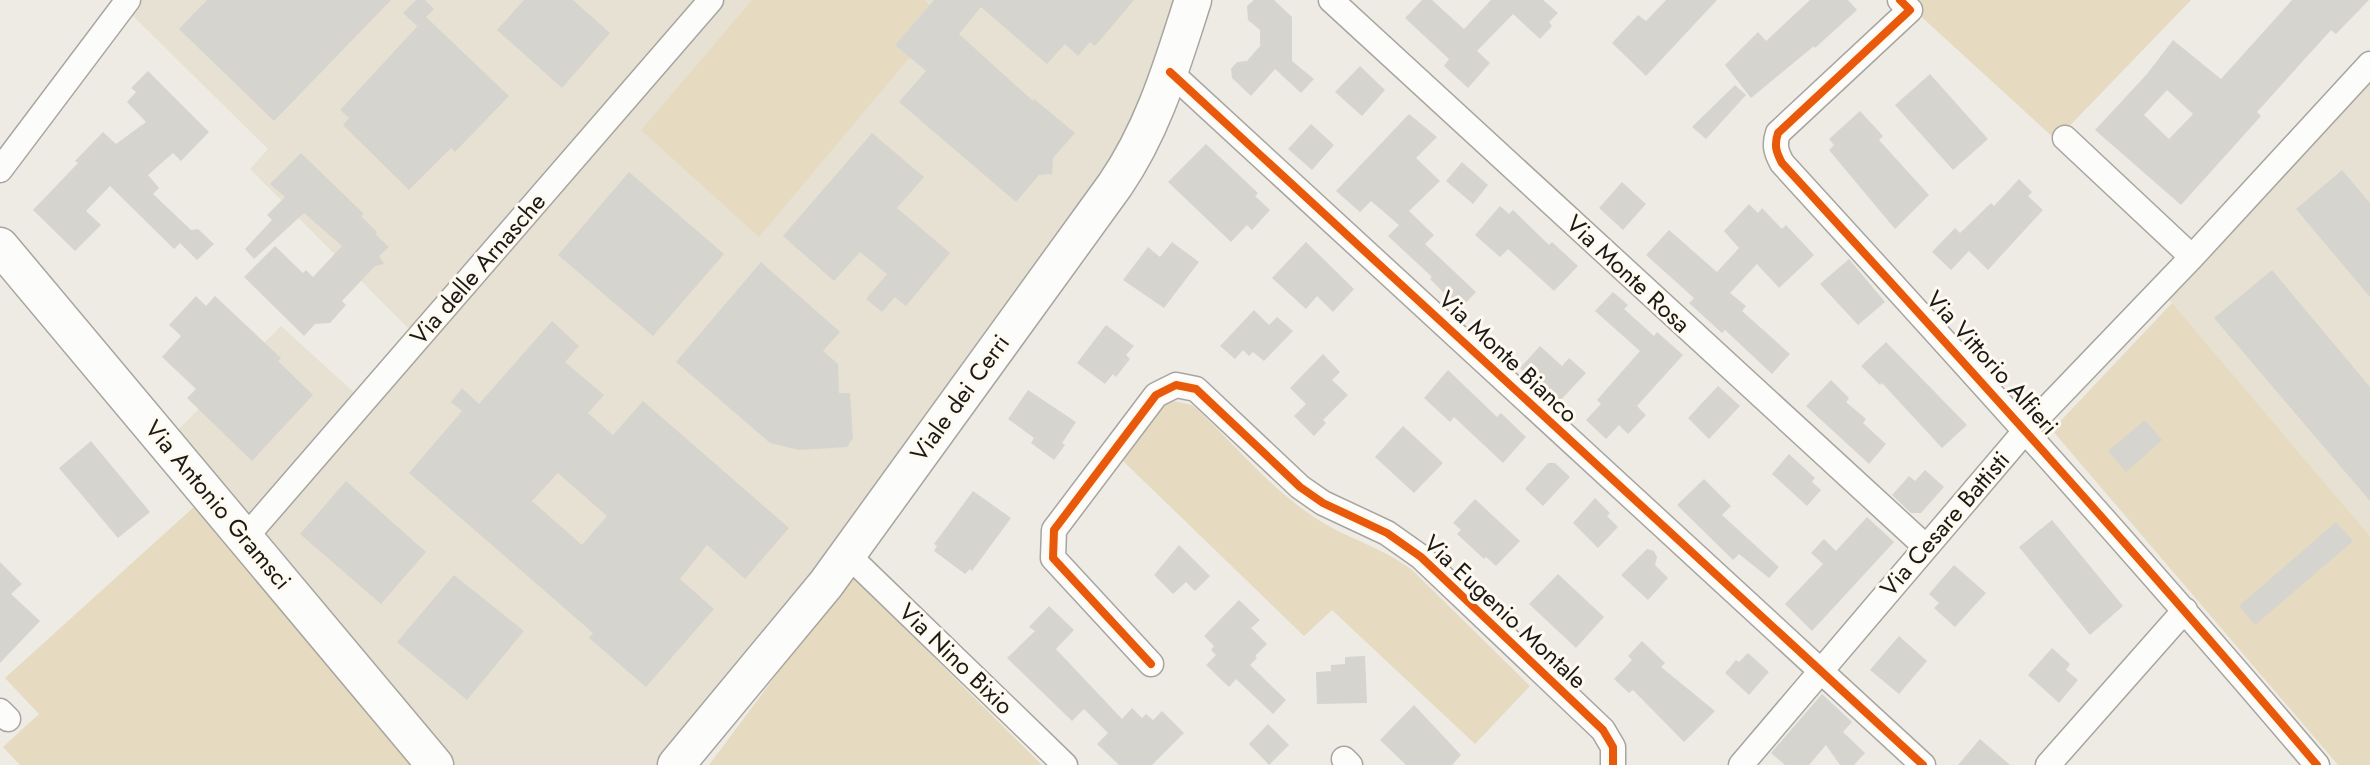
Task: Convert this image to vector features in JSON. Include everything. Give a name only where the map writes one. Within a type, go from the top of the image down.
[{"type":"street","points":[[0,170],[128,0]]},
{"type":"street","name":"Via delle Arnasche","points":[[245,538],[711,0]]},
{"type":"street","name":"Viale dei Cerri","points":[[676,765],[826,584],[1130,162],[1155,114],[1193,0]]},
{"type":"street","name":"Via Monte Rosa","points":[[1331,0],[1926,547]]},
{"type":"street","name":"Via Vittorio Alfieri","points":[[1900,0],[1910,10],[1787,123],[1778,133],[1776,152],[1782,163],[2026,430],[2185,610],[2317,765]]},
{"type":"street","name":"Via Cesare Battisti","points":[[1741,765],[2026,430],[2192,257],[2370,64]]},
{"type":"street","name":"Via Monte Bianco","points":[[1170,72],[1923,765]]},
{"type":"street","points":[[2065,138],[2192,257]]},
{"type":"street","name":"Via Antonio Gramsci","points":[[0,246],[435,765]]},
{"type":"street","name":"Via Eugenio Montale","points":[[1151,664],[1053,558],[1054,530],[1156,395],[1176,385],[1196,389],[1300,487],[1323,503],[1387,533],[1421,557],[1603,730],[1613,747],[1613,765]]},
{"type":"street","name":"Via Nino Bixio","points":[[847,554],[1065,765]]},
{"type":"street","points":[[2048,765],[2185,610]]},
{"type":"shaded area","points":[[131,0],[1187,0],[1130,154],[671,765],[439,765],[170,438],[281,326],[359,397],[414,334],[250,169],[268,149],[125,8]]},
{"type":"shaded area","points":[[752,0],[924,0],[930,5],[895,45],[910,57],[759,237],[641,130]]},
{"type":"shaded area","points":[[1903,0],[2191,0],[2056,140]]},
{"type":"shaded area","points":[[2370,70],[2370,536],[2164,294]]},
{"type":"shaded area","points":[[2172,303],[2370,536],[2370,765],[2338,765],[2052,430]]},
{"type":"shaded area","points":[[1173,401],[1192,405],[1298,506],[1412,570],[1530,686],[1475,744],[1332,610],[1304,636],[1123,461],[1150,418]]},
{"type":"shaded area","points":[[195,506],[411,765],[20,765],[3,747],[39,714],[5,678]]},
{"type":"shaded area","points":[[851,575],[1042,765],[709,765]]},
{"type":"building","points":[[207,0],[391,0],[274,121],[179,29]]},
{"type":"building","points":[[416,0],[425,0],[434,9],[417,26],[403,13]]},
{"type":"building","points":[[524,0],[573,0],[610,33],[562,88],[497,30]]},
{"type":"building","points":[[934,0],[1134,0],[1095,46],[1090,42],[1078,56],[1065,44],[1047,64],[981,7],[959,34],[1033,101],[1075,133],[1053,158],[1052,174],[1039,175],[1016,202],[899,102],[926,71],[895,45]]},
{"type":"building","points":[[1254,0],[1274,0],[1292,17],[1292,61],[1314,79],[1301,93],[1275,69],[1251,96],[1232,78],[1231,69],[1237,62],[1247,61],[1260,46],[1260,30],[1248,20],[1247,6]]},
{"type":"building","points":[[1422,0],[1432,0],[1464,29],[1491,0],[1543,0],[1558,13],[1549,22],[1552,26],[1540,39],[1513,14],[1477,51],[1490,63],[1468,88],[1444,66],[1449,59],[1405,18]]},
{"type":"building","points":[[1666,0],[1717,0],[1646,76],[1612,43],[1638,15],[1646,21]]},
{"type":"building","points":[[1810,0],[1848,0],[1857,10],[1815,48],[1751,98],[1725,65],[1758,32],[1766,41]]},
{"type":"building","points":[[2292,0],[2369,0],[2336,34],[2331,30],[2257,112],[2261,116],[2181,205],[2095,130],[2147,74],[2173,40],[2221,79]],"holes":[[[2167,90],[2193,114],[2169,139],[2144,115]]]},
{"type":"building","points":[[426,17],[509,96],[455,152],[451,148],[409,190],[343,125],[349,118],[340,110]]},
{"type":"building","points":[[1360,66],[1385,90],[1362,116],[1335,92]]},
{"type":"building","points":[[148,71],[209,132],[181,161],[173,153],[148,175],[159,188],[153,194],[191,230],[198,229],[214,244],[197,260],[180,243],[174,249],[110,186],[86,211],[101,225],[75,251],[33,210],[103,132],[116,144],[146,122],[127,102],[136,92],[131,88]]},
{"type":"building","points":[[1930,74],[1988,139],[1953,170],[1895,105]]},
{"type":"building","points":[[1735,85],[1746,95],[1706,139],[1692,127]]},
{"type":"building","points":[[1860,111],[1883,136],[1879,140],[1929,195],[1895,229],[1829,150],[1834,145],[1829,139]]},
{"type":"building","points":[[1409,114],[1437,137],[1416,158],[1440,181],[1409,211],[1434,235],[1425,244],[1476,292],[1460,309],[1430,279],[1432,277],[1388,236],[1399,225],[1371,201],[1360,212],[1336,191]]},
{"type":"building","points":[[1311,124],[1334,145],[1312,170],[1288,149]]},
{"type":"building","points":[[872,133],[924,177],[897,208],[950,253],[906,306],[895,297],[882,312],[866,299],[887,274],[860,252],[834,281],[783,236]]},
{"type":"building","points":[[1206,144],[1258,193],[1255,196],[1270,210],[1252,230],[1247,225],[1231,242],[1168,182]]},
{"type":"building","points":[[301,153],[364,214],[361,216],[389,247],[379,256],[384,264],[375,266],[342,301],[346,305],[330,323],[315,324],[304,336],[244,277],[275,246],[303,273],[306,270],[313,277],[342,246],[304,213],[254,259],[245,249],[272,220],[267,215],[285,197],[270,184]]},
{"type":"building","points":[[1462,162],[1488,185],[1473,204],[1446,181]]},
{"type":"building","points":[[2342,170],[2370,203],[2370,297],[2296,209]]},
{"type":"building","points":[[629,172],[724,254],[653,336],[558,255]]},
{"type":"building","points":[[2019,179],[2032,192],[2028,196],[2043,210],[1988,270],[1969,251],[1951,270],[1932,252],[1955,228],[1960,233],[1991,203],[1994,206]]},
{"type":"building","points":[[1622,182],[1646,204],[1623,230],[1599,208]]},
{"type":"building","points":[[1749,204],[1758,213],[1762,208],[1782,229],[1786,225],[1814,255],[1779,288],[1757,264],[1730,293],[1746,306],[1742,311],[1790,354],[1772,374],[1725,330],[1722,333],[1689,303],[1694,298],[1646,255],[1669,230],[1717,272],[1739,248],[1724,231]]},
{"type":"building","points":[[1500,206],[1509,214],[1513,210],[1549,245],[1552,242],[1578,266],[1554,291],[1508,249],[1500,257],[1475,235]]},
{"type":"building","points":[[1172,242],[1199,262],[1164,308],[1123,280],[1148,247],[1160,257]]},
{"type":"building","points":[[1306,242],[1354,289],[1333,312],[1317,296],[1306,309],[1272,278]]},
{"type":"building","points":[[1849,259],[1885,302],[1858,325],[1820,284]]},
{"type":"building","points":[[761,262],[840,332],[823,351],[838,364],[839,393],[850,393],[853,438],[847,447],[799,450],[770,443],[676,362]]},
{"type":"building","points":[[2272,270],[2370,387],[2370,501],[2214,318]]},
{"type":"building","points":[[1613,292],[1628,305],[1624,309],[1654,336],[1657,332],[1683,355],[1637,406],[1646,415],[1628,434],[1619,425],[1606,439],[1586,420],[1601,404],[1597,400],[1640,351],[1595,311]]},
{"type":"building","points":[[196,296],[206,306],[215,296],[281,358],[278,361],[313,395],[252,461],[187,398],[196,389],[162,357],[181,336],[169,325]]},
{"type":"building","points":[[1254,310],[1269,325],[1277,317],[1293,331],[1264,361],[1253,352],[1249,356],[1243,350],[1235,359],[1220,346]]},
{"type":"building","points":[[552,321],[579,346],[565,362],[604,395],[588,413],[613,435],[643,401],[789,528],[745,579],[707,545],[680,579],[714,609],[646,687],[589,638],[593,633],[409,473],[462,411],[451,402],[462,388],[479,404]],"holes":[[[558,473],[607,516],[582,545],[532,501]]]},
{"type":"building","points":[[1106,325],[1134,346],[1126,355],[1130,359],[1116,377],[1113,374],[1105,384],[1077,363]]},
{"type":"building","points":[[1886,342],[1967,425],[1942,448],[1882,383],[1880,385],[1861,366]]},
{"type":"building","points":[[1540,346],[1562,366],[1569,358],[1586,373],[1558,403],[1520,368]]},
{"type":"building","points":[[1323,354],[1340,372],[1332,380],[1348,395],[1323,420],[1326,423],[1314,436],[1294,416],[1306,404],[1290,388]]},
{"type":"building","points":[[1448,370],[1497,417],[1501,413],[1526,437],[1503,463],[1454,417],[1450,422],[1424,398]]},
{"type":"building","points":[[1831,380],[1849,398],[1846,402],[1866,419],[1863,423],[1886,444],[1869,464],[1806,406]]},
{"type":"building","points":[[1718,386],[1740,406],[1709,439],[1688,418]]},
{"type":"building","points":[[1028,390],[1076,422],[1054,460],[1031,443],[1034,438],[1008,419]]},
{"type":"building","points":[[2145,420],[2162,440],[2126,472],[2108,451]]},
{"type":"building","points":[[1403,426],[1443,463],[1414,493],[1375,457]]},
{"type":"building","points":[[91,441],[150,512],[118,538],[59,468]]},
{"type":"building","points":[[1789,454],[1815,478],[1812,482],[1821,490],[1807,506],[1772,474]]},
{"type":"building","points":[[1548,463],[1555,463],[1570,477],[1543,506],[1525,489]]},
{"type":"building","points":[[1925,470],[1944,487],[1921,513],[1911,513],[1892,495],[1909,476],[1915,481]]},
{"type":"building","points":[[1704,479],[1731,506],[1722,515],[1779,567],[1769,578],[1739,554],[1733,560],[1677,505]]},
{"type":"building","points":[[346,481],[426,552],[381,604],[300,534]]},
{"type":"building","points":[[973,491],[1011,518],[972,571],[970,569],[965,574],[934,551],[937,546],[934,544]]},
{"type":"building","points":[[1595,498],[1610,513],[1607,516],[1618,527],[1598,548],[1573,523]]},
{"type":"building","points":[[1475,499],[1520,541],[1496,566],[1457,534],[1461,530],[1453,523]]},
{"type":"building","points":[[1867,517],[1894,542],[1812,631],[1785,604],[1823,564],[1811,553],[1824,539],[1836,551]]},
{"type":"building","points":[[2052,520],[2123,606],[2090,635],[2019,547]]},
{"type":"building","points":[[2336,522],[2353,541],[2255,625],[2239,606]]},
{"type":"building","points":[[1179,545],[1210,576],[1195,591],[1186,582],[1173,594],[1154,575]]},
{"type":"building","points":[[1647,549],[1654,551],[1657,557],[1655,565],[1668,578],[1648,600],[1621,575]]},
{"type":"building","points":[[0,562],[22,584],[11,594],[40,621],[0,663]]},
{"type":"building","points":[[1954,565],[1986,593],[1955,627],[1934,608],[1939,603],[1929,594]]},
{"type":"building","points":[[1558,574],[1604,617],[1576,648],[1529,604]]},
{"type":"building","points":[[454,575],[524,631],[467,700],[397,642]]},
{"type":"building","points":[[1239,600],[1260,620],[1251,628],[1267,644],[1250,665],[1286,700],[1273,714],[1236,679],[1229,687],[1206,665],[1216,655],[1211,650],[1214,646],[1204,636]]},
{"type":"building","points":[[1049,606],[1074,630],[1056,649],[1122,719],[1132,708],[1142,718],[1146,714],[1153,720],[1162,711],[1184,733],[1152,765],[1119,765],[1097,744],[1108,733],[1084,709],[1072,721],[1007,658],[1035,631],[1029,627]]},
{"type":"building","points":[[1899,636],[1927,661],[1899,694],[1870,670]]},
{"type":"building","points":[[1642,641],[1665,663],[1661,667],[1715,711],[1684,742],[1633,690],[1629,693],[1614,679],[1632,660],[1628,656]]},
{"type":"building","points":[[2052,648],[2070,664],[2066,670],[2078,680],[2059,703],[2028,675]]},
{"type":"building","points":[[1748,653],[1769,672],[1749,695],[1725,673],[1736,660],[1739,662]]},
{"type":"building","points":[[1365,656],[1367,703],[1317,704],[1316,672],[1331,671],[1331,665],[1345,664],[1345,657]]},
{"type":"building","points":[[1822,694],[1852,722],[1843,732],[1865,753],[1854,765],[1840,765],[1826,745],[1809,765],[1785,765],[1771,753]]},
{"type":"building","points":[[1414,705],[1461,755],[1452,765],[1406,765],[1380,740]]},
{"type":"building","points":[[1268,724],[1289,745],[1269,765],[1249,744]]},
{"type":"building","points":[[1980,739],[2010,765],[1958,765]]},
{"type":"cycle path","points":[[1900,0],[1910,10],[1778,133],[1776,148],[1782,163],[2052,461],[2317,765]]},
{"type":"cycle path","points":[[1170,72],[1923,765]]},
{"type":"cycle path","points":[[1151,664],[1053,558],[1054,530],[1156,395],[1176,385],[1196,389],[1300,487],[1323,503],[1387,533],[1421,557],[1603,730],[1613,747],[1613,765]]}]
